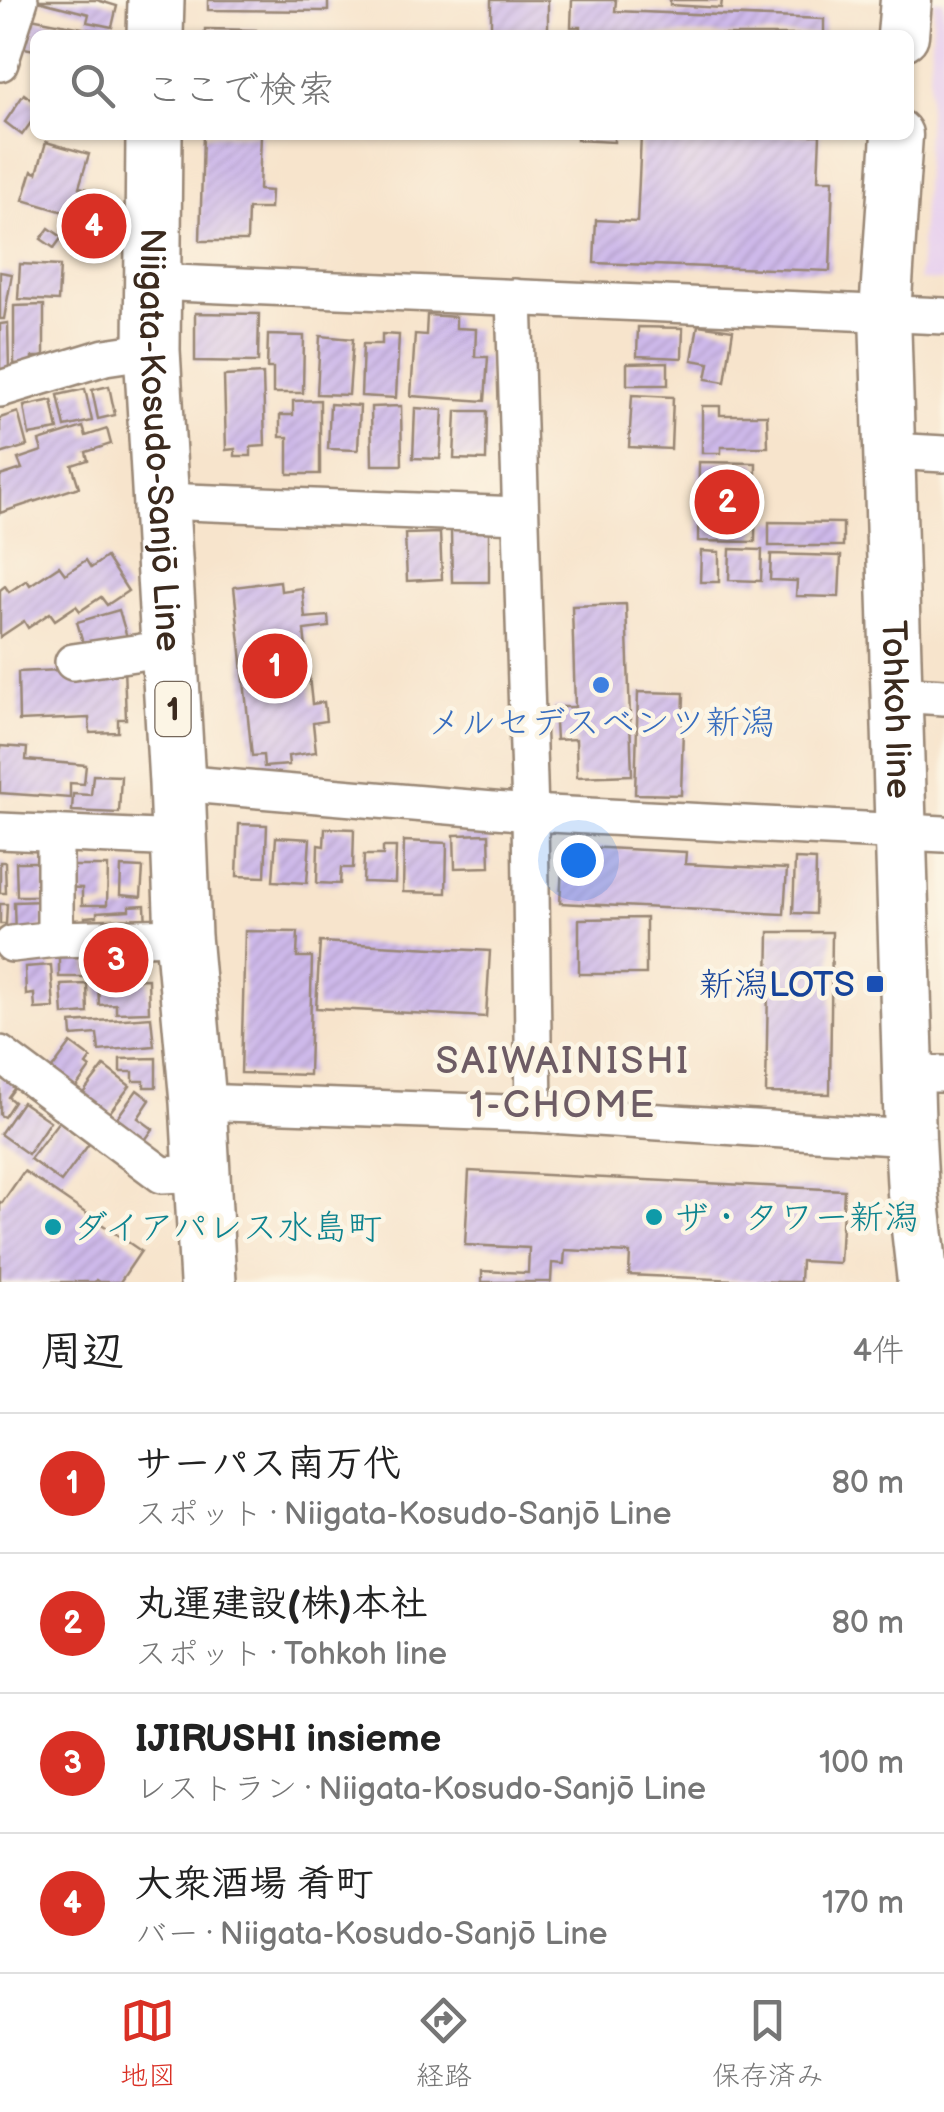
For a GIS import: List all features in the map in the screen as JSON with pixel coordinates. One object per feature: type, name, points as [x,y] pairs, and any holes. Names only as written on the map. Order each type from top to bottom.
[{"type":"main road","points":[[155,30],[156,0]]},
{"type":"main road","name":"Niigata-Kosudo-Sanjō Line","points":[[154,140],[152,350],[183,936],[208,1282]]},
{"type":"street","points":[[0,63],[20,0]]},
{"type":"street","points":[[904,30],[906,0]]},
{"type":"street","name":"Tohkoh line","points":[[897,140],[885,313],[891,451],[920,696],[926,1074],[910,1138],[928,1193],[923,1282]]},
{"type":"street","points":[[152,282],[944,316]]},
{"type":"street","points":[[514,297],[530,813],[534,1114]]},
{"type":"street","points":[[0,390],[105,357],[152,350]]},
{"type":"street","points":[[891,451],[944,454]]},
{"type":"street","points":[[161,501],[520,515]]},
{"type":"street","points":[[73,662],[169,648]]},
{"type":"street","points":[[177,783],[530,813],[923,833]]},
{"type":"street","points":[[0,831],[179,839]]},
{"type":"street","points":[[55,833],[56,939]]},
{"type":"street","points":[[12,944],[183,936]]},
{"type":"street","points":[[0,1054],[162,1175],[202,1173]]},
{"type":"street","points":[[198,1102],[534,1114],[910,1138]]},
{"type":"shaded area","points":[[934,0],[944,0],[944,281],[919,280]]},
{"type":"building","points":[[34,0],[97,0],[117,6],[112,27],[87,22],[89,14]]},
{"type":"building","points":[[208,0],[328,0],[328,11],[208,10]]},
{"type":"building","points":[[491,0],[548,0],[548,29],[491,30]]},
{"type":"building","points":[[572,0],[616,0],[615,11],[824,19],[824,30],[571,27]]},
{"type":"building","points":[[670,0],[722,0],[721,8],[670,5]]},
{"type":"building","points":[[31,18],[93,30],[30,30],[30,49],[24,48]]},
{"type":"building","points":[[24,94],[30,98],[30,124],[22,135],[5,122]]},
{"type":"building","points":[[203,140],[261,140],[259,190],[271,191],[270,209],[248,209],[247,241],[200,241]]},
{"type":"building","points":[[641,140],[820,140],[818,180],[833,180],[830,271],[594,263],[596,220],[637,222]]},
{"type":"building","points":[[46,142],[89,154],[79,187],[87,189],[83,204],[78,203],[74,215],[23,200],[32,171],[37,173]]},
{"type":"building","points":[[89,199],[110,199],[110,257],[89,257],[89,243],[84,243],[83,211],[89,211]]},
{"type":"building","points":[[49,228],[62,237],[54,248],[41,239]]},
{"type":"building","points":[[20,264],[60,266],[58,301],[18,299]]},
{"type":"building","points":[[0,272],[12,274],[4,319],[0,319]]},
{"type":"building","points":[[44,305],[44,357],[32,357],[32,363],[14,364],[14,306]]},
{"type":"building","points":[[195,313],[259,314],[258,362],[195,361]]},
{"type":"building","points":[[427,315],[456,317],[456,328],[476,329],[475,357],[488,357],[485,401],[411,396],[415,334],[426,335]]},
{"type":"building","points":[[8,323],[9,372],[0,372],[0,324]]},
{"type":"building","points":[[698,325],[733,330],[725,382],[706,379],[709,363],[692,360]]},
{"type":"building","points":[[638,327],[683,328],[682,358],[637,356]]},
{"type":"building","points":[[382,334],[399,335],[396,398],[361,396],[363,344],[382,344]]},
{"type":"building","points":[[268,335],[304,336],[303,393],[273,393],[273,368],[267,368]]},
{"type":"building","points":[[320,336],[353,339],[349,395],[317,394]]},
{"type":"building","points":[[668,362],[668,385],[627,385],[627,363]]},
{"type":"building","points":[[263,374],[265,446],[251,447],[251,456],[235,456],[235,449],[226,450],[224,376]]},
{"type":"building","points":[[109,386],[115,415],[98,419],[92,390]]},
{"type":"building","points":[[85,389],[92,421],[65,427],[58,395]]},
{"type":"building","points":[[632,395],[673,397],[671,449],[629,447]]},
{"type":"building","points":[[52,400],[58,430],[29,435],[24,406]]},
{"type":"building","points":[[320,400],[320,474],[288,474],[288,437],[280,437],[280,415],[293,415],[293,401]]},
{"type":"building","points":[[330,404],[360,406],[358,450],[328,449]]},
{"type":"building","points":[[401,406],[402,465],[372,465],[371,407]]},
{"type":"building","points":[[702,406],[720,406],[720,415],[767,415],[768,447],[721,447],[721,453],[702,453]]},
{"type":"building","points":[[415,408],[443,410],[440,459],[413,458]]},
{"type":"building","points":[[456,411],[487,411],[486,460],[454,459]]},
{"type":"building","points":[[18,412],[27,446],[0,454],[0,418]]},
{"type":"building","points":[[83,427],[86,436],[107,429],[111,444],[86,452],[88,460],[72,465],[79,487],[0,513],[0,476],[22,469],[18,459],[42,451],[39,441]]},
{"type":"building","points":[[699,462],[756,463],[755,542],[698,541]]},
{"type":"building","points":[[769,522],[843,523],[843,546],[769,546]]},
{"type":"building","points":[[451,530],[489,530],[489,582],[452,582]]},
{"type":"building","points":[[440,533],[442,579],[407,581],[405,534]]},
{"type":"building","points":[[730,549],[762,550],[761,581],[729,580]]},
{"type":"building","points":[[701,551],[719,552],[719,582],[700,582]]},
{"type":"building","points":[[771,554],[841,556],[839,597],[796,596],[797,581],[770,580]]},
{"type":"building","points":[[106,557],[128,591],[107,605],[101,597],[80,611],[76,606],[55,620],[50,613],[28,628],[24,621],[0,637],[0,590],[5,586],[9,592],[27,580],[30,585],[59,566],[65,574],[86,560],[91,568]]},
{"type":"building","points":[[280,581],[281,591],[302,588],[305,618],[328,616],[329,627],[304,630],[312,704],[324,702],[326,721],[313,723],[316,752],[288,756],[289,765],[264,767],[263,755],[252,756],[234,587]]},
{"type":"building","points":[[626,604],[632,775],[577,777],[576,739],[556,740],[554,707],[575,707],[572,606]]},
{"type":"building","points":[[119,610],[129,644],[87,656],[77,622]]},
{"type":"building","points":[[124,667],[126,719],[118,719],[118,732],[90,733],[89,718],[19,721],[18,672]]},
{"type":"building","points":[[638,692],[684,693],[681,795],[635,794]]},
{"type":"building","points":[[0,746],[27,748],[26,760],[86,765],[84,784],[70,783],[70,798],[0,793]]},
{"type":"building","points":[[93,775],[121,776],[119,813],[72,811],[73,794],[91,795]]},
{"type":"building","points":[[239,824],[267,825],[265,877],[237,876]]},
{"type":"building","points":[[325,828],[354,829],[353,868],[341,868],[340,884],[317,883],[318,845],[324,846]]},
{"type":"building","points":[[489,834],[490,867],[455,868],[454,835]]},
{"type":"building","points":[[276,837],[310,839],[307,883],[273,881]]},
{"type":"building","points":[[404,841],[447,843],[446,893],[403,892]]},
{"type":"building","points":[[563,846],[686,852],[685,864],[787,869],[784,914],[560,903]]},
{"type":"building","points":[[383,847],[396,847],[395,883],[363,882],[364,855],[383,855]]},
{"type":"building","points":[[795,859],[816,860],[815,914],[793,913]]},
{"type":"building","points":[[0,862],[5,862],[6,893],[0,893]]},
{"type":"building","points":[[16,862],[45,862],[45,896],[17,896]]},
{"type":"building","points":[[61,866],[108,866],[107,905],[82,905],[82,888],[61,887]]},
{"type":"building","points":[[121,867],[143,868],[141,897],[120,895]]},
{"type":"building","points":[[44,901],[44,926],[15,937],[14,902]]},
{"type":"building","points":[[0,904],[7,904],[6,924],[0,924]]},
{"type":"building","points":[[145,905],[146,929],[85,923],[85,917],[97,916],[97,912]]},
{"type":"building","points":[[646,918],[646,974],[579,974],[579,919]]},
{"type":"building","points":[[245,931],[298,932],[297,957],[312,957],[309,1075],[241,1073]]},
{"type":"building","points":[[769,932],[832,932],[830,1094],[766,1093]]},
{"type":"building","points":[[133,939],[135,974],[95,976],[94,940]]},
{"type":"building","points":[[320,942],[490,951],[486,1017],[316,1008]]},
{"type":"building","points":[[59,943],[87,943],[87,977],[59,977]]},
{"type":"building","points":[[51,965],[54,1008],[35,1009],[34,994],[26,995],[25,967]]},
{"type":"building","points":[[148,979],[149,1012],[116,1013],[116,1004],[99,1005],[98,981]]},
{"type":"building","points":[[87,984],[88,1013],[63,1015],[61,985]]},
{"type":"building","points":[[151,1017],[154,1046],[99,1051],[97,1034],[72,1036],[71,1023]]},
{"type":"building","points":[[71,1043],[91,1058],[86,1065],[90,1068],[70,1096],[49,1073]]},
{"type":"building","points":[[156,1058],[156,1087],[144,1087],[144,1081],[133,1081],[133,1072],[120,1072],[120,1059]]},
{"type":"building","points":[[104,1066],[130,1086],[103,1121],[77,1101]]},
{"type":"building","points":[[0,1075],[16,1086],[8,1097],[14,1102],[4,1117],[0,1115]]},
{"type":"building","points":[[137,1090],[150,1100],[138,1118],[153,1129],[138,1150],[109,1129]]},
{"type":"building","points":[[22,1102],[50,1121],[28,1154],[0,1134]]},
{"type":"building","points":[[59,1121],[89,1144],[61,1182],[30,1159]]},
{"type":"building","name":"ダイアパレス水島町","points":[[24,1171],[141,1251],[120,1282],[0,1282],[0,1202]]},
{"type":"building","name":"ザ・タワー新潟","points":[[469,1171],[844,1190],[840,1263],[801,1261],[800,1282],[629,1275],[630,1253],[565,1250],[564,1264],[552,1263],[551,1282],[482,1282],[482,1271],[528,1273],[529,1248],[465,1245]]},
{"type":"place","name":"大衆酒場 肴町","points":[[94,226]]},
{"type":"place","name":"丸運建設(株)本社","points":[[727,502]]},
{"type":"place","name":"サーパス南万代","points":[[275,666]]},
{"type":"place","name":"メルセデスベンツ新潟","points":[[601,685]]},
{"type":"place","name":"IJIRUSHI insieme","points":[[116,960]]},
{"type":"place","name":"新潟LOTS","points":[[875,984]]},
{"type":"place","name":"ザ・タワー新潟","points":[[654,1217]]},
{"type":"place","name":"ダイアパレス水島町","points":[[53,1227]]},
{"type":"district","name":"SAIWAINISHI 1-CHOME","points":[[563,1082]]}]
